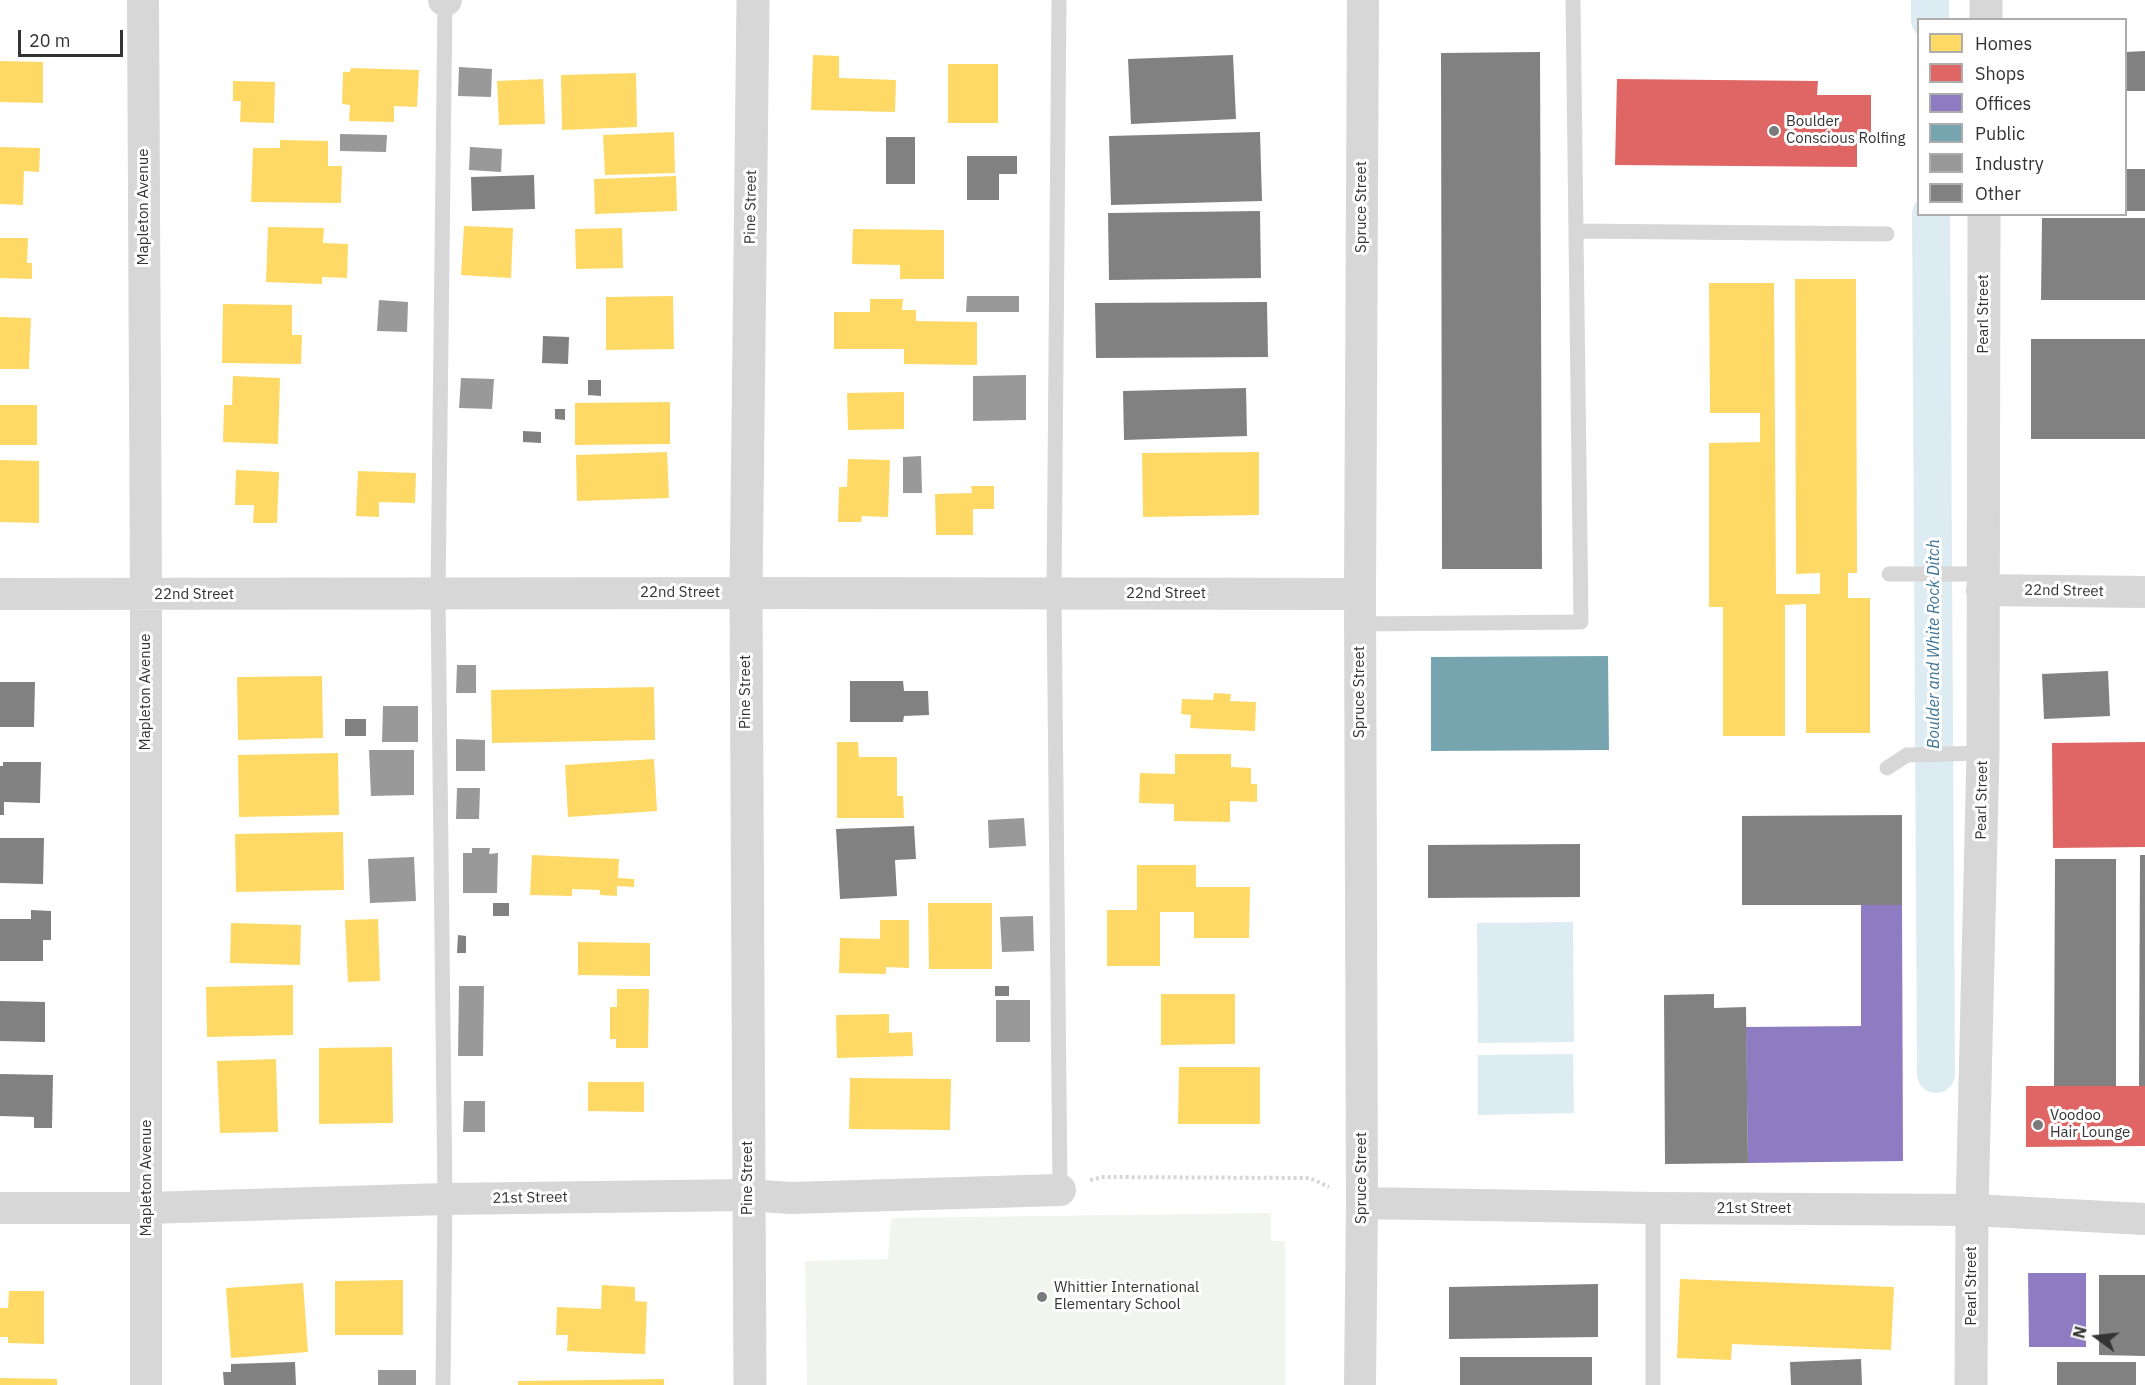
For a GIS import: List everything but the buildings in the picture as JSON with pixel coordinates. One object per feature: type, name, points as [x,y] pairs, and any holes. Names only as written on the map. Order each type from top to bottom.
[{"type":"street","name":"Mapleton Avenue","points":[[143,0],[146,1385]]},
{"type":"street","name":"Pine Street","points":[[750,1385],[747,1195],[746,593],[753,0]]},
{"type":"street","name":"Spruce Street","points":[[1360,1385],[1363,0]]},
{"type":"street","points":[[1986,0],[1986,18]]},
{"type":"street","name":"Pearl Street","points":[[1971,1385],[1972,1210],[1983,753],[1984,216]]},
{"type":"street","name":"22nd Street","points":[[1982,582],[2145,592]]},
{"type":"street","name":"22nd Street","points":[[0,594],[1054,594],[1360,609]]},
{"type":"street","name":"21st Street","points":[[0,1208],[147,1208],[445,1199],[747,1195],[791,1198],[1060,1190]]},
{"type":"street","name":"21st Street","points":[[1362,1203],[1972,1210],[2145,1219]]},
{"type":"lane","points":[[443,1385],[445,1199],[438,594],[445,0]]},
{"type":"lane","points":[[1059,0],[1054,594],[1060,1190]]},
{"type":"lane","points":[[1360,609],[1581,622],[1573,0]]},
{"type":"lane","points":[[1576,231],[1887,234]]},
{"type":"lane","points":[[1889,574],[1982,582]]},
{"type":"lane","points":[[1887,768],[1907,755],[1983,753]]},
{"type":"lane","points":[[1653,1208],[1653,1385]]},
{"type":"path","points":[[1060,1190],[1103,1177],[1310,1178],[1362,1203]]},
{"type":"shaded area","points":[[1573,922],[1574,1042],[1478,1043],[1477,923]]},
{"type":"shaded area","points":[[1573,1054],[1574,1113],[1478,1115],[1478,1055]]},
{"type":"shaded area","name":"Whittier International Elementary School","points":[[1271,1213],[1271,1241],[1285,1241],[1285,1385],[807,1385],[805,1261],[888,1259],[891,1218]]},
{"type":"waterway","name":"Boulder and White Rock Ditch","points":[[1930,0],[1930,18]]},
{"type":"waterway","name":"Boulder and White Rock Ditch","points":[[1931,216],[1936,1074]]},
{"type":"place","name":"Boulder Conscious Rolfing","points":[[1774,131]]},
{"type":"place","name":"Voodoo Hair Lounge","points":[[2038,1125]]},
{"type":"place","name":"Whittier International Elementary School","points":[[1042,1297]]}]
